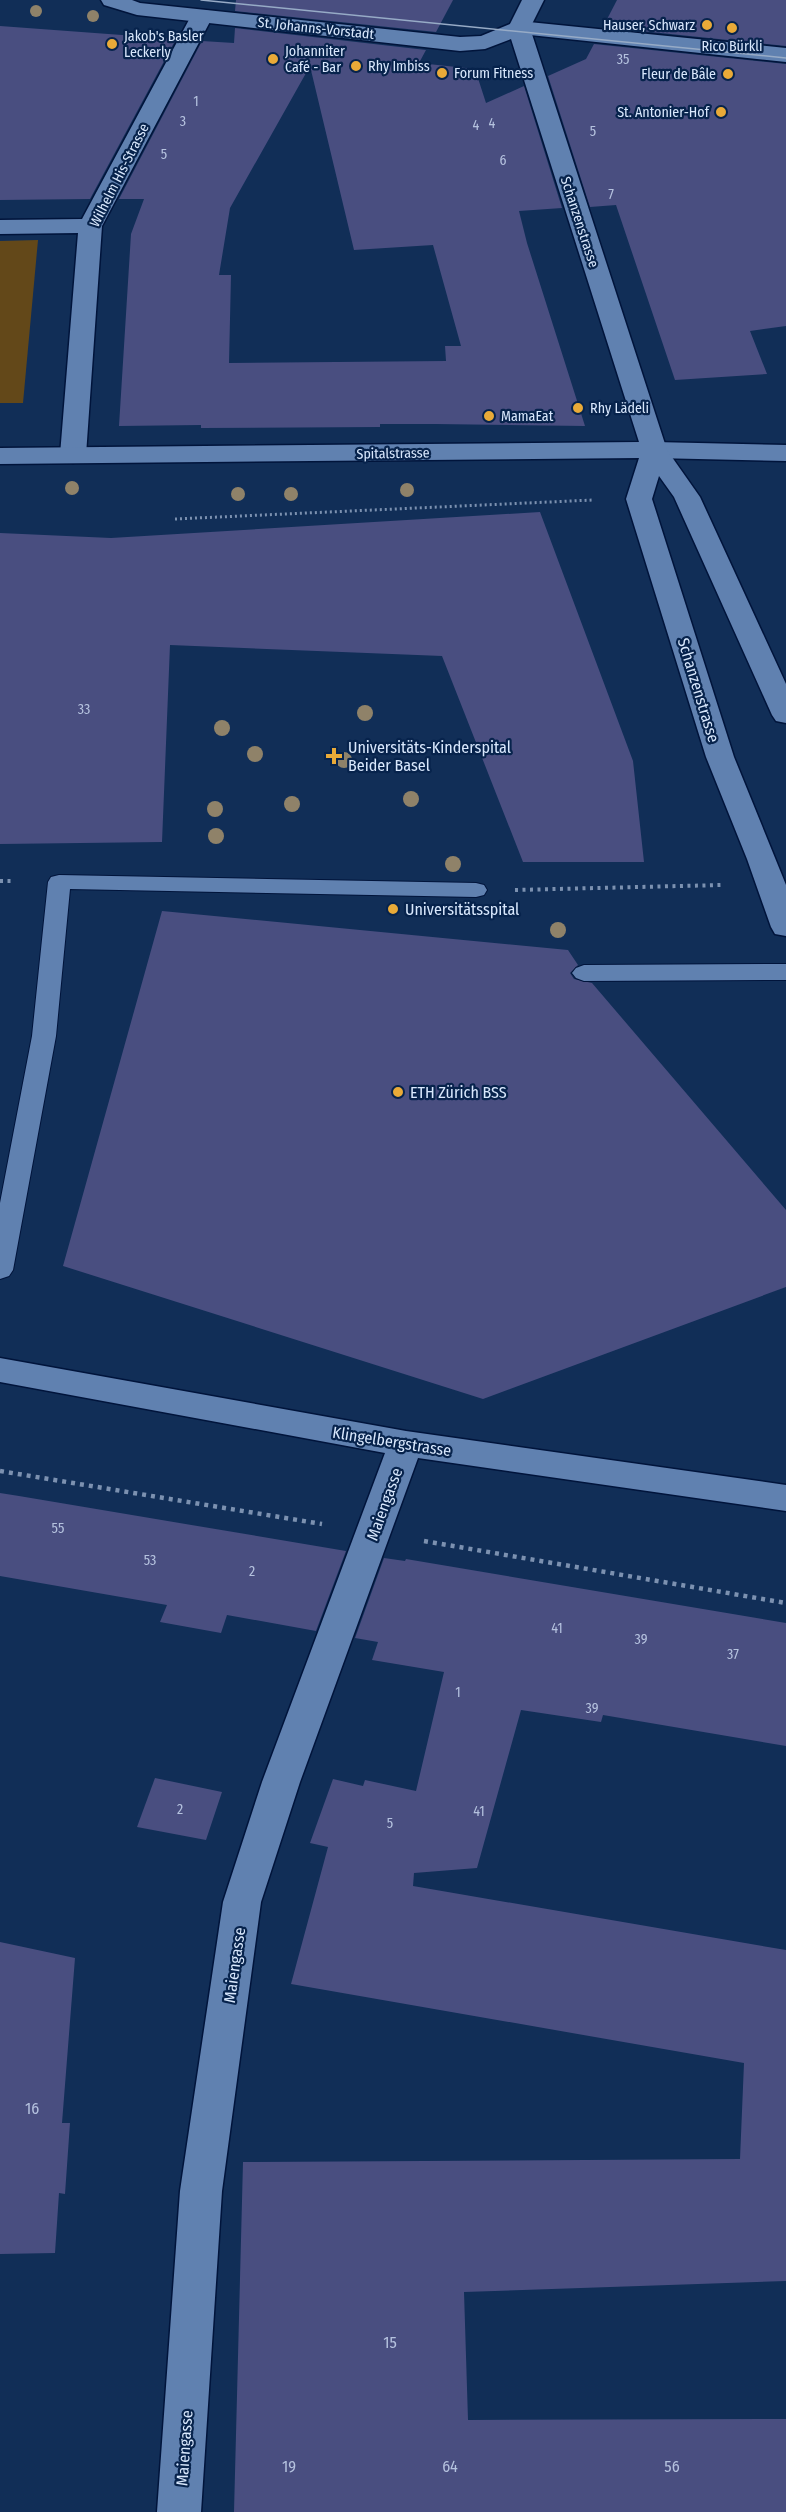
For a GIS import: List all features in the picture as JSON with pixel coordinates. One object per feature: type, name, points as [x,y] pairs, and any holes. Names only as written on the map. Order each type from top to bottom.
[{"type":"street","name":"St. Johanns-Vorstadt","points":[[112,0],[136,9],[460,44],[485,42],[519,28]]},
{"type":"street","name":"St. Johanns-Vorstadt","points":[[240,0],[320,8]]},
{"type":"street","points":[[519,28],[533,0]]},
{"type":"street","name":"Wilhelm His-Strasse","points":[[73,455],[90,226],[202,16]]},
{"type":"street","name":"St. Johanns-Vorstadt","points":[[467,23],[786,55]]},
{"type":"street","name":"Schanzenstrasse","points":[[519,28],[654,450],[687,497],[786,715]]},
{"type":"street","points":[[0,227],[90,226]]},
{"type":"street","name":"Schanzenstrasse","points":[[654,450],[639,499],[720,757],[762,859],[786,927]]},
{"type":"street","name":"Spitalstrasse","points":[[0,456],[654,450],[786,453]]},
{"type":"street","name":"Klingelbergstrasse","points":[[0,1370],[406,1444],[786,1498]]},
{"type":"street","name":"Maiengasse","points":[[179,2512],[201,2192],[242,1902],[281,1782],[406,1444]]},
{"type":"lane","points":[[762,859],[786,894]]},
{"type":"lane","points":[[0,1270],[44,1036],[59,882],[476,890]]},
{"type":"lane","points":[[584,973],[786,972]]},
{"type":"path","points":[[175,519],[574,501]]},
{"type":"path","points":[[476,890],[674,888]]},
{"type":"shaded area","points":[[38,240],[23,403],[0,403],[0,241]]},
{"type":"building","points":[[236,0],[453,0],[436,32],[235,11]]},
{"type":"building","points":[[617,0],[786,0],[786,46],[603,27]]},
{"type":"building","points":[[0,26],[176,39],[90,199],[0,200]]},
{"type":"building","points":[[235,28],[426,50],[419,63],[475,69],[486,103],[524,86],[562,208],[519,211],[585,426],[380,424],[380,427],[201,428],[201,425],[119,426],[131,234],[144,199],[119,199],[202,41],[234,43]],"holes":[[[310,66],[354,250],[433,245],[461,346],[445,346],[446,361],[229,363],[231,275],[219,275],[230,208]]]},
{"type":"building","points":[[594,44],[786,64],[786,326],[750,331],[767,374],[675,380],[616,205],[590,207],[548,76],[586,59]]},
{"type":"building","points":[[540,512],[633,761],[644,862],[523,862],[442,656],[170,645],[162,842],[0,844],[0,533],[111,538]]},
{"type":"building","name":"ETH Zürich BSS","points":[[162,911],[568,950],[578,965],[570,973],[574,979],[592,983],[786,1210],[786,1287],[483,1399],[63,1266]]},
{"type":"building","points":[[0,1493],[346,1551],[316,1631],[227,1615],[221,1633],[160,1622],[167,1605],[0,1576]]},
{"type":"building","points":[[384,1558],[405,1561],[406,1559],[786,1623],[786,1746],[603,1715],[601,1722],[521,1710],[477,1868],[414,1873],[413,1886],[786,1950],[786,2281],[464,2292],[468,2420],[786,2419],[786,2512],[234,2512],[243,2162],[740,2159],[744,2063],[291,1984],[328,1847],[310,1843],[333,1779],[363,1786],[365,1780],[416,1791],[444,1672],[372,1660],[378,1642],[355,1638]]},
{"type":"building","points":[[155,1778],[222,1792],[206,1840],[137,1827]]},
{"type":"building","points":[[0,1942],[75,1958],[62,2123],[70,2123],[65,2194],[59,2193],[55,2253],[0,2254]]},
{"type":"tram line","points":[[201,0],[786,58]]},
{"type":"place","name":"Hauser, Schwarz","points":[[707,25]]},
{"type":"place","name":"Rico Bürkli","points":[[732,28]]},
{"type":"place","name":"Jakob's Basler Leckerly","points":[[112,44]]},
{"type":"place","name":"Johanniter Café - Bar","points":[[273,59]]},
{"type":"place","name":"Rhy Imbiss","points":[[356,66]]},
{"type":"place","name":"Forum Fitness","points":[[442,73]]},
{"type":"place","name":"Fleur de Bâle","points":[[728,74]]},
{"type":"place","name":"St. Antonier-Hof","points":[[721,112]]},
{"type":"place","name":"Rhy Lädeli","points":[[578,408]]},
{"type":"place","name":"MamaEat","points":[[489,416]]},
{"type":"place","name":"Universitäts-Kinderspital Beider Basel","points":[[334,756]]},
{"type":"place","name":"Universitätsspital","points":[[393,909]]},
{"type":"place","name":"ETH Zürich BSS","points":[[398,1092]]}]
